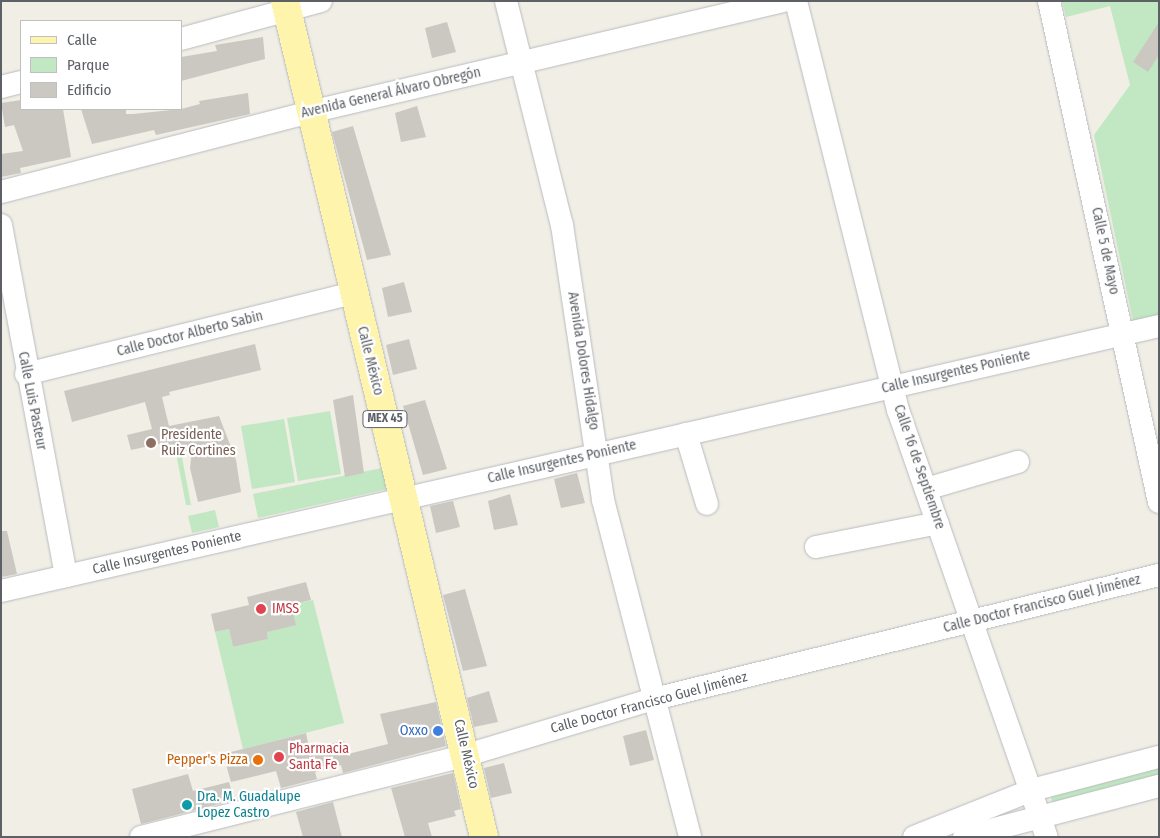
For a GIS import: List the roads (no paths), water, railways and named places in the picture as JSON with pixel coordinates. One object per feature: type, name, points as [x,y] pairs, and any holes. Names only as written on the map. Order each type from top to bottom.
[{"type":"main road","name":"Calle México","points":[[286,6],[310,112],[467,755],[484,837]]},
{"type":"street","points":[[182,39],[286,6],[321,1]]},
{"type":"street","name":"Avenida Dolores Hidalgo","points":[[506,1],[562,225],[597,454],[612,538],[690,837]]},
{"type":"street","name":"Avenida General Álvaro Obregón","points":[[1,192],[310,112],[782,1]]},
{"type":"street","name":"Calle 16 de Septiembre","points":[[796,1],[892,387],[1044,827]]},
{"type":"street","name":"Calle 5 de Mayo","points":[[1049,1],[1159,502]]},
{"type":"street","points":[[1,88],[20,82]]},
{"type":"street","name":"Calle Luis Pasteur","points":[[1,225],[26,374],[66,576]]},
{"type":"street","name":"Calle Doctor Alberto Sabin","points":[[26,374],[354,293]]},
{"type":"street","name":"Calle Insurgentes Poniente","points":[[1,592],[1159,326]]},
{"type":"street","points":[[686,434],[707,504]]},
{"type":"street","points":[[926,489],[1018,462]]},
{"type":"street","points":[[816,547],[938,522]]},
{"type":"street","name":"Calle Doctor Francisco Guel Jiménez","points":[[141,837],[467,755],[654,699],[1159,575]]},
{"type":"street","points":[[914,837],[1032,790],[1159,757]]},
{"type":"street","points":[[964,837],[1044,827],[1159,786]]},
{"type":"place","name":"Presidente Ruiz Cortines","points":[[151,443]]},
{"type":"place","name":"IMSS","points":[[261,609]]},
{"type":"place","name":"Oxxo","points":[[438,731]]},
{"type":"place","name":"Pharmacia Santa Fe","points":[[279,757]]},
{"type":"place","name":"Pepper's Pizza","points":[[258,760]]},
{"type":"place","name":"Dra. M. Guadalupe Lopez Castro","points":[[187,805]]}]
